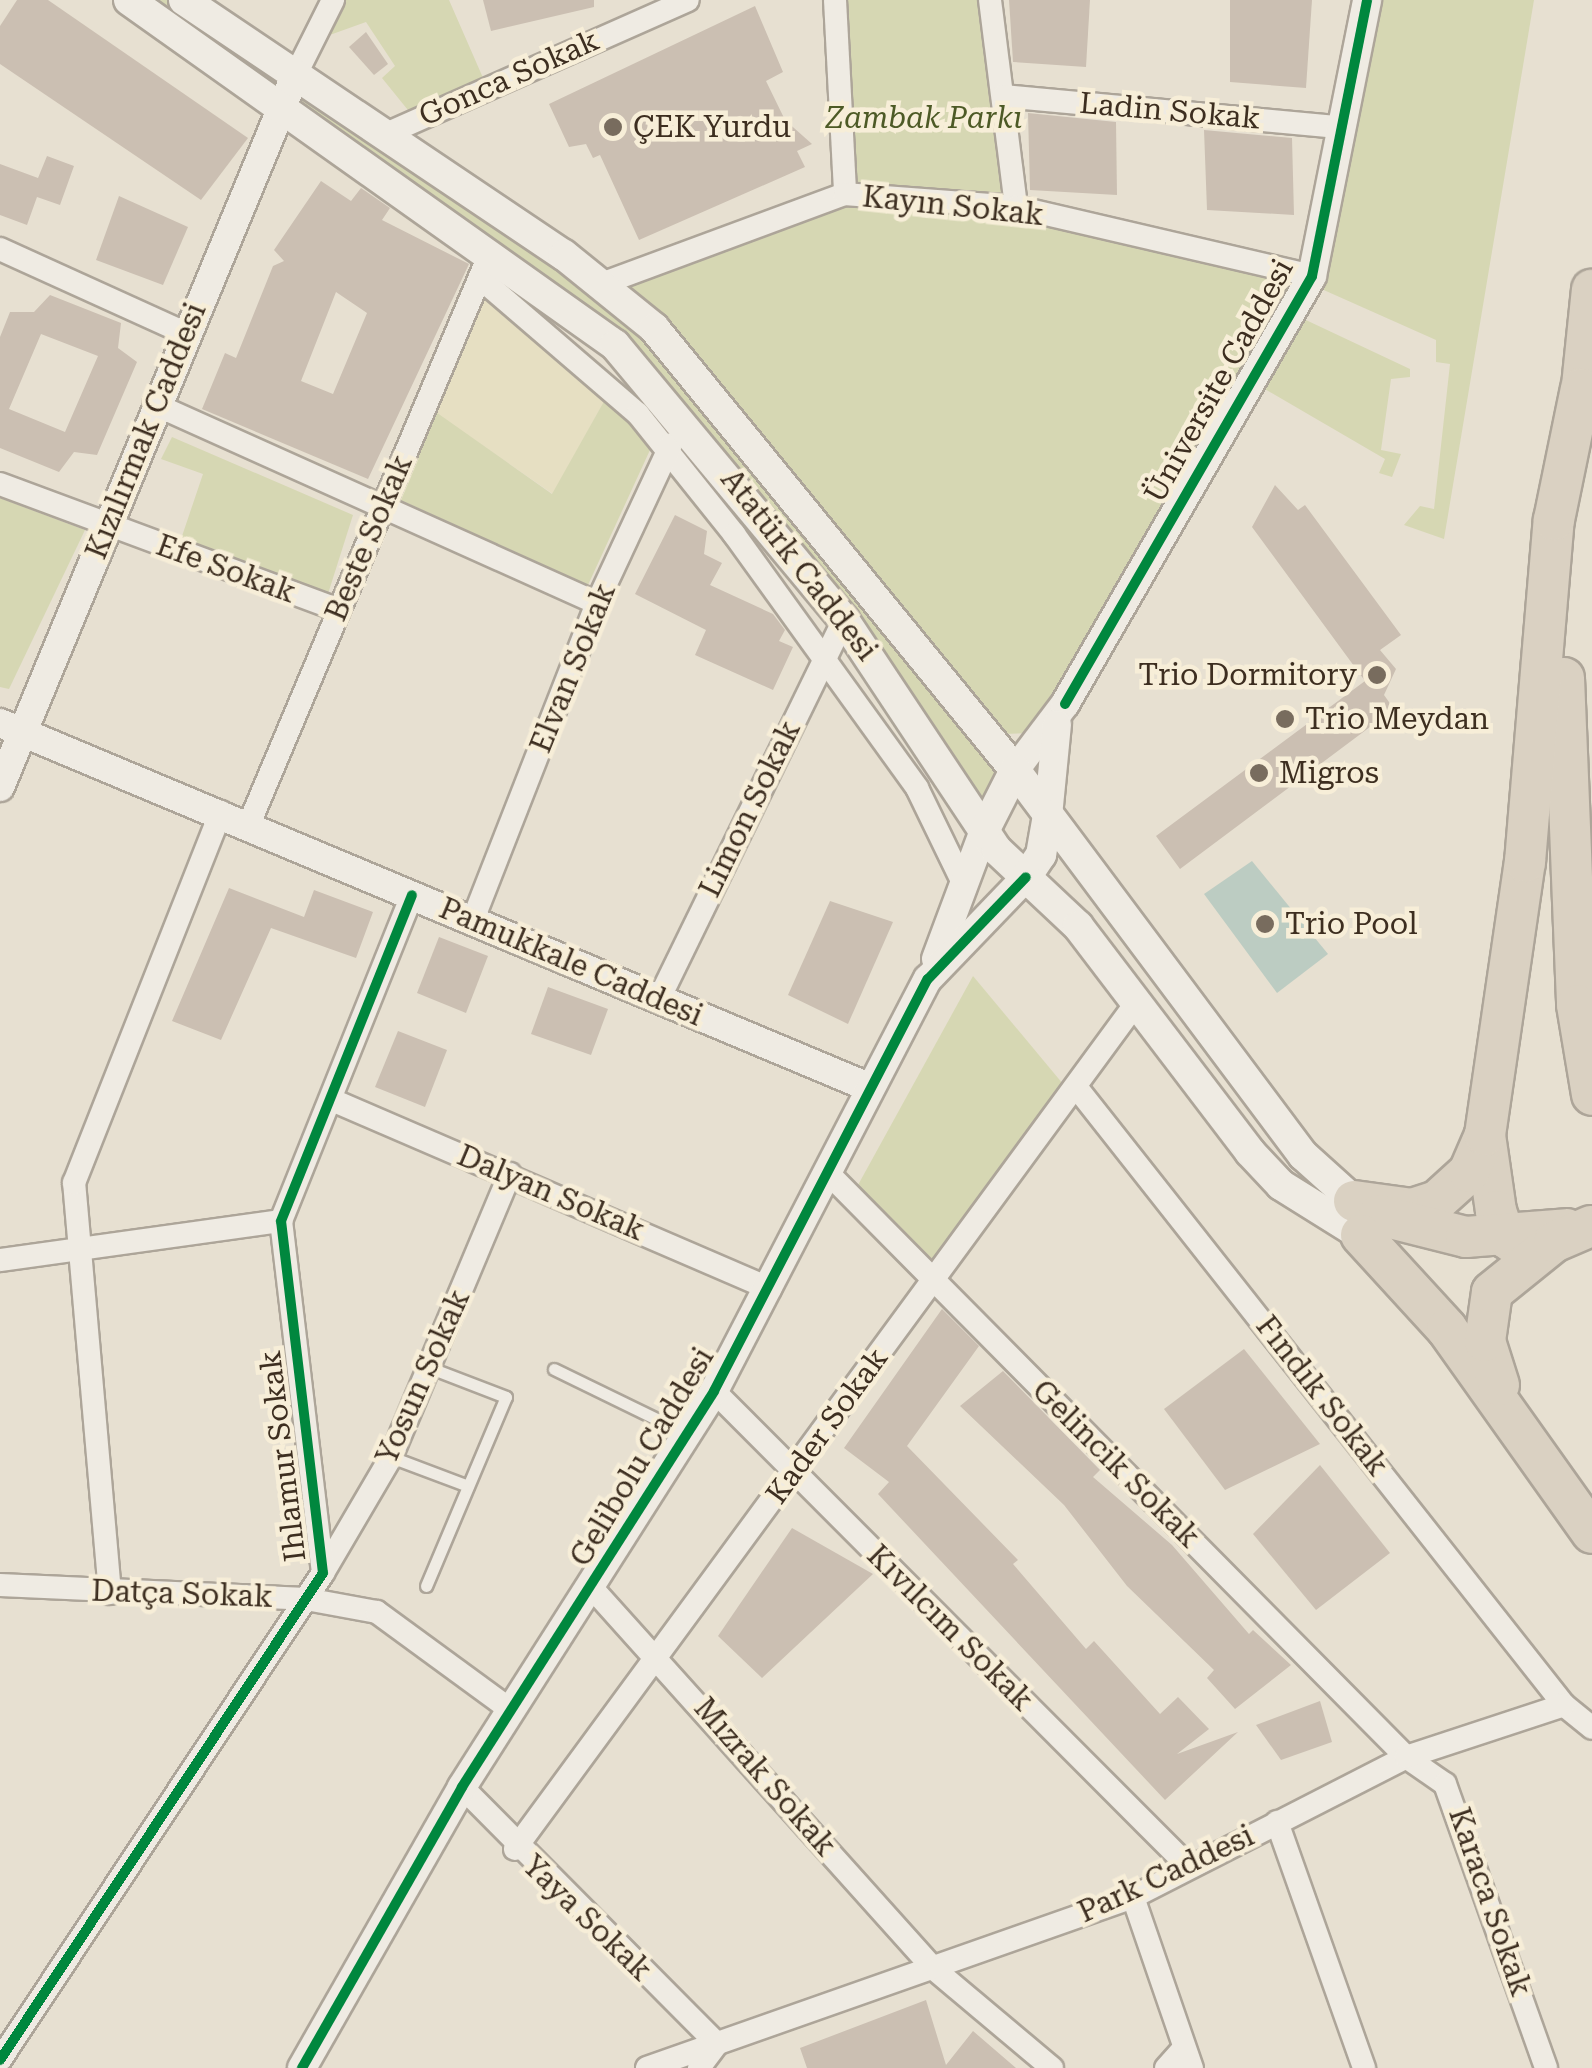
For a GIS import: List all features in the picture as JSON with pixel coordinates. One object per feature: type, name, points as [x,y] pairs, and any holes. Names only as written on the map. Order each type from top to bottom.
[{"type":"highway","points":[[1592,290],[1581,389],[1564,756],[1577,1005],[1592,1096]]},
{"type":"highway","points":[[1358,1218],[1437,1201],[1469,1172],[1485,1136],[1525,862],[1554,520],[1581,389]]},
{"type":"highway","points":[[1485,1136],[1521,1245],[1492,1292],[1485,1340],[1515,1419]]},
{"type":"highway","points":[[1358,1218],[1448,1262],[1591,1226]]},
{"type":"highway","points":[[1358,1218],[1515,1419],[1592,1532]]},
{"type":"highway","points":[[1521,1245],[1592,1239]]},
{"type":"main road","name":"Atatürk Caddesi","points":[[129,0],[281,104],[485,266],[615,345],[683,418],[844,620],[912,713],[983,833],[1078,926],[1250,1152],[1282,1184],[1358,1218]]},
{"type":"main road","name":"Atatürk Caddesi","points":[[184,0],[604,283],[726,409],[1015,770],[1302,1156],[1358,1218]]},
{"type":"main road","points":[[983,833],[1015,770]]},
{"type":"main road","points":[[1026,877],[1041,855],[1048,816]]},
{"type":"street","points":[[295,76],[333,0]]},
{"type":"street","name":"Gonca Sokak","points":[[386,134],[688,0]]},
{"type":"street","points":[[835,0],[846,194]]},
{"type":"street","points":[[990,0],[1016,207]]},
{"type":"street","name":"Üniversite Caddesi","points":[[1065,704],[1312,276],[1336,127],[1367,0]]},
{"type":"street","name":"Kızılırmak Caddesi","points":[[0,787],[12,726],[108,526],[154,404],[295,76]]},
{"type":"street","name":"Ladin Sokak","points":[[1004,96],[1336,127]]},
{"type":"street","name":"Kayın Sokak","points":[[604,283],[846,194],[1016,207],[1312,276]]},
{"type":"street","points":[[0,249],[185,333]]},
{"type":"street","points":[[485,266],[638,414],[666,456],[734,534],[916,788],[964,885]]},
{"type":"street","name":"Beste Sokak","points":[[249,824],[485,266]]},
{"type":"street","points":[[154,404],[597,604]]},
{"type":"street","name":"Elvan Sokak","points":[[472,922],[597,604],[683,418]]},
{"type":"street","name":"Efe Sokak","points":[[0,484],[339,610]]},
{"type":"street","name":"Limon Sokak","points":[[660,999],[822,658],[844,620]]},
{"type":"street","points":[[1015,770],[1065,704]]},
{"type":"street","points":[[1048,816],[1049,749],[1065,704]]},
{"type":"street","name":"Pamukkale Caddesi","points":[[12,726],[866,1086]]},
{"type":"street","points":[[110,1593],[76,1249],[74,1182],[221,812]]},
{"type":"street","points":[[928,979],[983,833]]},
{"type":"street","name":"Gelibolu Caddesi","points":[[302,2068],[462,1788],[714,1391],[770,1289],[866,1086],[928,979],[1026,877]]},
{"type":"street","name":"Ihlamur Sokak","points":[[0,2062],[323,1572],[281,1221],[412,895]]},
{"type":"street","name":"Kader Sokak","points":[[515,1849],[1137,1002]]},
{"type":"street","name":"Fındık Sokak","points":[[1077,1088],[1564,1705],[1592,1728]]},
{"type":"street","name":"Dalyan Sokak","points":[[332,1100],[770,1289]]},
{"type":"street","name":"Gelincik Sokak","points":[[826,1172],[1406,1756]]},
{"type":"street","name":"Yosun Sokak","points":[[323,1572],[391,1456],[510,1174]]},
{"type":"street","points":[[0,1260],[281,1221]]},
{"type":"street","name":"Kıvılcım Sokak","points":[[714,1391],[1186,1864]]},
{"type":"street","name":"Datça Sokak","points":[[0,1585],[306,1599],[377,1612],[511,1710]]},
{"type":"street","name":"Mızrak Sokak","points":[[592,1588],[659,1657],[934,1970],[1052,2068]]},
{"type":"street","name":"Park Caddesi","points":[[647,2068],[934,1970],[1133,1896],[1186,1864],[1406,1756],[1564,1705]]},
{"type":"street","name":"Karaca Sokak","points":[[1406,1756],[1454,1796],[1546,2068]]},
{"type":"street","name":"Yaya Sokak","points":[[462,1788],[515,1849],[716,2044]]},
{"type":"street","points":[[1276,1822],[1364,2068]]},
{"type":"street","points":[[1133,1896],[1188,2058],[1166,2068]]},
{"type":"street","points":[[699,2068],[716,2044]]},
{"type":"street","points":[[0,2062],[18,2068]]},
{"type":"lane","points":[[426,1586],[506,1397],[428,1367]]},
{"type":"lane","points":[[554,1369],[688,1434]]},
{"type":"lane","points":[[391,1456],[468,1486]]},
{"type":"shaded area","points":[[483,295],[607,396],[553,494],[433,411]]},
{"type":"shaded area","name":"Trio Pool","points":[[1252,861],[1328,954],[1277,993],[1204,894]]},
{"type":"green space","name":"Zambak Parkı","points":[[129,0],[184,0],[604,283],[845,194],[835,0],[990,0],[1016,207],[1307,282],[1367,0],[1534,0],[1444,539],[1404,525],[1420,506],[1434,509],[1450,364],[1436,362],[1436,340],[1308,283],[1291,313],[1410,369],[1410,377],[1391,379],[1381,450],[1401,454],[1392,477],[1379,473],[1385,459],[1251,381],[1034,733],[1003,734],[1009,763],[989,815],[615,345]]},
{"type":"green space","points":[[333,0],[449,0],[487,87],[416,120],[382,78],[395,66],[366,22],[313,41]]},
{"type":"green space","points":[[607,396],[650,450],[588,585],[398,499],[433,410],[552,494]]},
{"type":"green space","points":[[172,437],[353,515],[327,597],[180,542],[203,474],[161,459]]},
{"type":"green space","points":[[0,498],[85,530],[9,689],[0,687]]},
{"type":"green space","points":[[973,976],[1068,1090],[933,1260],[858,1185]]},
{"type":"building","points":[[17,0],[48,0],[248,138],[201,200],[0,64],[0,26]]},
{"type":"building","points":[[483,0],[594,0],[594,7],[491,31]]},
{"type":"building","points":[[1009,0],[1090,0],[1086,67],[1013,62]]},
{"type":"building","points":[[1230,0],[1312,0],[1306,88],[1230,82]]},
{"type":"building","name":"ÇEK Yurdu","points":[[755,6],[783,72],[766,81],[785,120],[812,144],[797,151],[805,167],[639,240],[600,155],[593,158],[586,144],[569,147],[549,104]]},
{"type":"building","points":[[366,32],[388,64],[374,75],[349,47]]},
{"type":"building","points":[[1028,113],[1116,122],[1117,195],[1030,190]]},
{"type":"building","points":[[1204,130],[1292,138],[1294,215],[1207,210]]},
{"type":"building","points":[[47,156],[74,166],[60,205],[37,197],[27,225],[0,215],[0,164],[38,178]]},
{"type":"building","points":[[321,181],[351,201],[361,188],[390,208],[382,220],[469,264],[368,479],[202,409],[225,353],[236,358],[273,266],[284,261],[274,250]],"holes":[[[336,292],[367,313],[333,394],[301,381]]]},
{"type":"building","points":[[119,196],[188,227],[163,285],[96,260]]},
{"type":"building","points":[[50,295],[121,323],[118,348],[137,362],[97,455],[74,452],[59,472],[0,448],[0,337],[10,312],[34,312]],"holes":[[[41,334],[98,356],[65,432],[9,409]]]},
{"type":"building","name":"Trio Dormitory","points":[[1275,485],[1298,510],[1305,505],[1401,635],[1380,650],[1396,669],[1384,695],[1394,709],[1180,869],[1156,836],[1365,681],[1252,527]]},
{"type":"building","points":[[675,515],[707,531],[704,554],[722,563],[710,585],[773,614],[785,630],[779,641],[793,647],[773,690],[695,655],[706,630],[635,594]]},
{"type":"building","points":[[229,888],[304,917],[314,890],[373,912],[356,958],[271,928],[221,1040],[172,1021]]},
{"type":"building","points":[[830,901],[893,922],[848,1024],[788,995]]},
{"type":"building","points":[[439,937],[488,956],[466,1013],[417,993]]},
{"type":"building","points":[[548,987],[608,1009],[591,1055],[531,1034]]},
{"type":"building","points":[[398,1031],[447,1050],[425,1107],[375,1087]]},
{"type":"building","points":[[942,1309],[979,1346],[907,1446],[1018,1560],[1013,1564],[1086,1649],[1094,1641],[1160,1714],[1178,1697],[1209,1729],[1177,1754],[1238,1732],[1165,1800],[878,1494],[889,1482],[844,1448]]},
{"type":"building","points":[[1244,1349],[1320,1444],[1225,1490],[1164,1409]]},
{"type":"building","points":[[1003,1371],[1100,1470],[1093,1477],[1172,1545],[1249,1634],[1253,1630],[1291,1665],[1235,1709],[1207,1678],[1214,1670],[1127,1586],[1064,1505],[960,1406]]},
{"type":"building","points":[[1320,1465],[1390,1553],[1316,1610],[1253,1534]]},
{"type":"building","points":[[792,1528],[873,1574],[762,1678],[718,1636]]},
{"type":"building","points":[[1320,1701],[1332,1742],[1281,1760],[1256,1725]]},
{"type":"building","points":[[926,2000],[946,2065],[973,2031],[1016,2068],[807,2068],[800,2048]]},
{"type":"cycle path","points":[[1065,704],[1312,276],[1367,0]]},
{"type":"cycle path","points":[[302,2068],[462,1787],[714,1391],[928,979],[1026,877]]},
{"type":"cycle path","points":[[0,2060],[323,1573],[281,1221],[412,895]]},
{"type":"place","name":"ÇEK Yurdu","points":[[613,127]]},
{"type":"place","name":"Trio Dormitory","points":[[1377,675]]},
{"type":"place","name":"Trio Meydan","points":[[1285,719]]},
{"type":"place","name":"Migros","points":[[1259,773]]},
{"type":"place","name":"Trio Pool","points":[[1265,924]]}]
